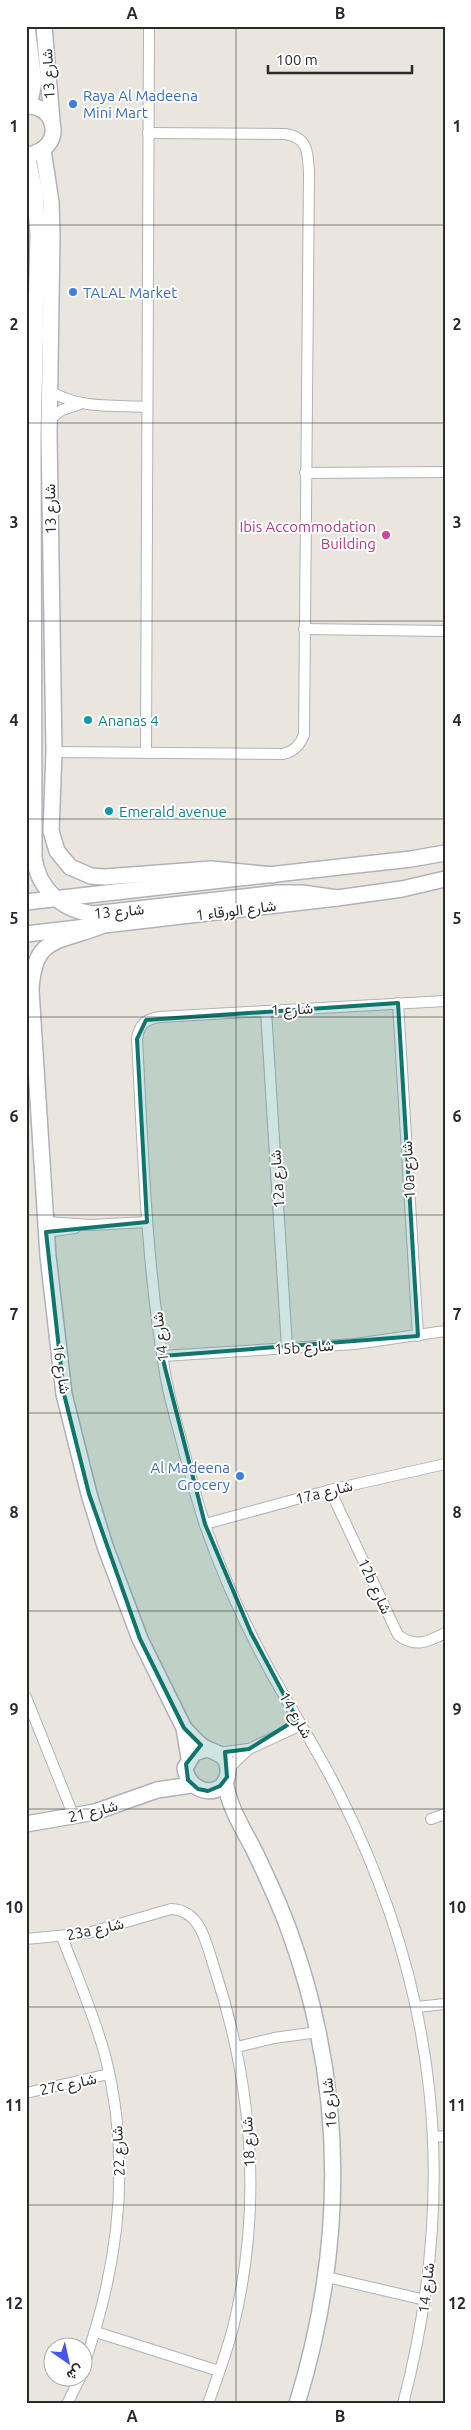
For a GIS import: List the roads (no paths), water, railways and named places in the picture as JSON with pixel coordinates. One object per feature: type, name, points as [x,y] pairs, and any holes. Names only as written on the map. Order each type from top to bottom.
[{"type":"street","name":"شارع 13","points":[[27,26],[34,82],[28,106]]},
{"type":"street","name":"شارع 13","points":[[44,26],[53,137],[43,150],[51,202],[52,235],[50,391],[54,752],[52,838],[60,856],[76,871],[98,877],[211,869],[274,875]]},
{"type":"street","points":[[146,753],[149,26]]},
{"type":"street","points":[[28,106],[43,110],[52,121]]},
{"type":"street","points":[[54,752],[282,754],[290,752],[300,744],[304,735],[308,150],[303,141],[295,136],[285,134],[148,132]]},
{"type":"street","points":[[26,154],[43,150]]},
{"type":"street","name":"شارع 13","points":[[26,154],[35,193],[38,236],[30,650],[35,863],[42,882],[55,898],[77,911],[94,914],[278,893],[302,893],[337,898]]},
{"type":"street","points":[[50,391],[66,399],[83,404],[147,407]]},
{"type":"street","points":[[50,419],[68,407],[83,404]]},
{"type":"street","points":[[305,473],[445,472]]},
{"type":"street","points":[[304,629],[445,631]]},
{"type":"street","points":[[26,828],[34,806]]},
{"type":"street","name":"شارع الورقاء 1","points":[[26,902],[412,859],[445,853]]},
{"type":"street","name":"شارع الورقاء 1","points":[[26,934],[337,898],[402,889],[445,879]]},
{"type":"street","name":"شارع 16","points":[[101,926],[56,941],[43,950],[33,966],[31,990],[31,1069],[46,1227],[64,1394],[89,1494],[121,1593],[148,1657],[184,1728],[187,1763]]},
{"type":"street","name":"شارع 16","points":[[26,970],[31,990]]},
{"type":"street","name":"شارع 1","points":[[141,1026],[146,1020],[160,1017],[445,1001]]},
{"type":"street","name":"10a شارع","points":[[398,1003],[418,1336]]},
{"type":"street","name":"12a شارع","points":[[266,1011],[287,1348]]},
{"type":"street","name":"شارع 14","points":[[141,1026],[137,1039],[147,1222],[162,1356],[168,1391],[205,1524],[251,1633],[337,1790],[370,1860],[397,1932],[418,2007],[439,2136],[426,2296],[420,2336],[403,2404]]},
{"type":"street","points":[[46,1227],[147,1222]]},
{"type":"street","name":"15b شارع","points":[[162,1356],[355,1344],[418,1336],[445,1330]]},
{"type":"street","name":"17a شارع","points":[[205,1524],[330,1490],[445,1464]]},
{"type":"street","name":"12b شارع","points":[[330,1490],[398,1635],[414,1644],[424,1643],[445,1633]]},
{"type":"street","points":[[26,1697],[31,1720],[59,1777],[70,1817]]},
{"type":"street","points":[[249,1748],[194,1753],[187,1763],[191,1784],[198,1789],[208,1791],[220,1786],[226,1775],[249,1748],[299,1722]]},
{"type":"street","name":"شارع 16","points":[[184,1728],[213,1751]]},
{"type":"street","points":[[213,1751],[227,1763],[226,1775]]},
{"type":"street","name":"شارع 21","points":[[157,1790],[187,1763]]},
{"type":"street","name":"شارع 16","points":[[226,1775],[228,1799],[269,1882],[297,1952],[326,2067],[333,2151],[333,2202],[326,2281],[318,2326],[297,2404]]},
{"type":"street","name":"شارع 21","points":[[26,1824],[70,1817],[116,1806],[157,1790],[191,1784]]},
{"type":"street","name":"شارع 16","points":[[208,1791],[235,1816]]},
{"type":"street","points":[[431,1819],[445,1814]]},
{"type":"street","name":"شارع 18","points":[[162,1911],[181,1909],[189,1913],[196,1920],[221,1989],[237,2047],[249,2130],[248,2234],[242,2286],[232,2330],[208,2404]]},
{"type":"street","name":"23a شارع","points":[[26,1939],[62,1937],[113,1927],[162,1911]]},
{"type":"street","name":"شارع 22","points":[[62,1937],[98,2032],[110,2074],[119,2148],[119,2204],[113,2260],[92,2343]]},
{"type":"street","points":[[418,2007],[445,2004]]},
{"type":"street","points":[[237,2047],[317,2027]]},
{"type":"street","name":"27c شارع","points":[[26,2093],[110,2074]]},
{"type":"street","points":[[326,2281],[426,2296]]},
{"type":"street","points":[[96,2332],[219,2371]]},
{"type":"street","points":[[67,2404],[75,2388]]},
{"type":"place","name":"Raya Al Madeena Mini Mart","points":[[73,104]]},
{"type":"place","name":"TALAL Market","points":[[73,292]]},
{"type":"place","name":"Ibis Accommodation Building","points":[[386,535]]},
{"type":"place","name":"Ananas 4","points":[[88,720]]},
{"type":"place","name":"Emerald avenue","points":[[109,811]]},
{"type":"place","name":"Al Madeena Grocery","points":[[240,1476]]}]
